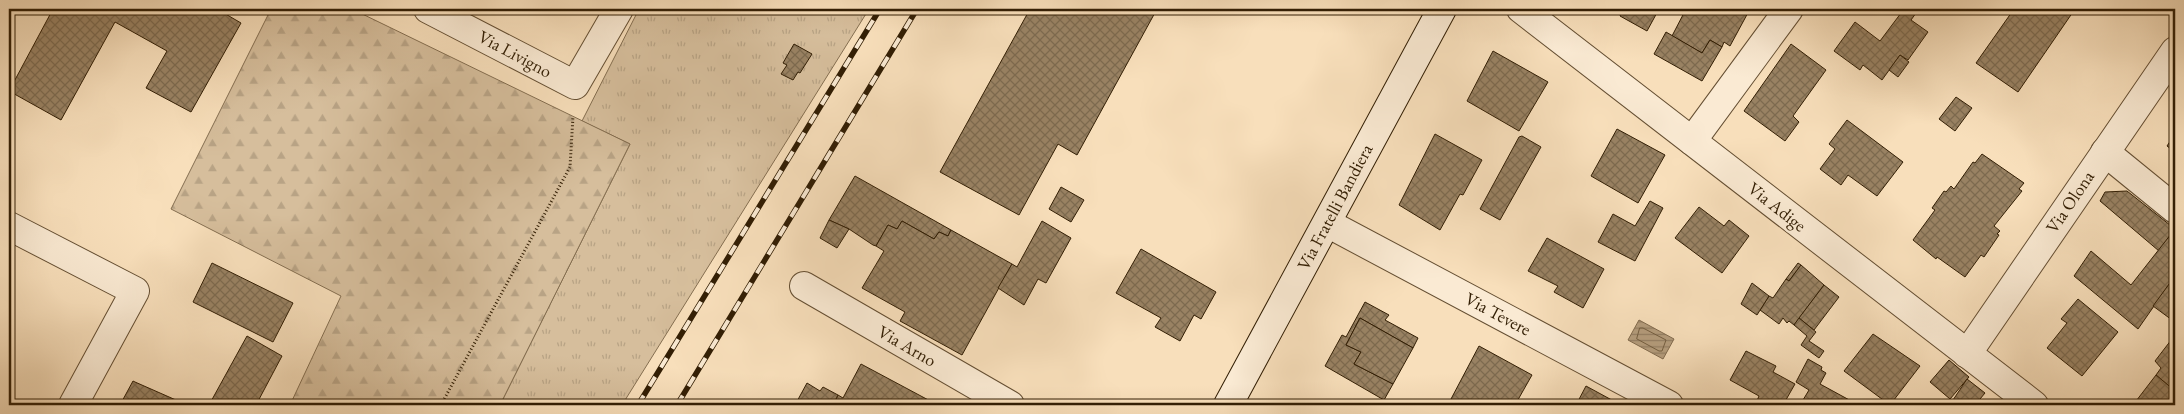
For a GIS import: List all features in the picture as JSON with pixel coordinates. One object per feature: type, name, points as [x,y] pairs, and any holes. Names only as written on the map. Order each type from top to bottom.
[{"type":"street","name":"Via Livigno","points":[[428,9],[575,85]]},
{"type":"street","points":[[575,85],[619,9]]},
{"type":"street","name":"Via Fratelli Bandiera","points":[[1228,405],[1442,9]]},
{"type":"street","name":"Via Adige","points":[[1521,9],[2034,405]]},
{"type":"street","points":[[1692,141],[1789,9]]},
{"type":"street","name":"Via Olona","points":[[1967,354],[2175,51]]},
{"type":"street","points":[[2105,152],[2175,209]]},
{"type":"street","name":"Via Tevere","points":[[1327,223],[1670,405]]},
{"type":"street","points":[[9,226],[135,291],[73,405]]},
{"type":"street","name":"Via Arno","points":[[804,286],[1010,405]]},
{"type":"path","points":[[440,405],[570,167],[575,85]]},
{"type":"green space","points":[[271,9],[352,9],[630,144],[500,405],[290,405],[341,296],[171,209]]},
{"type":"green space","points":[[639,9],[869,9],[622,405],[500,405],[630,144],[582,121]]},
{"type":"water","points":[[1639,320],[1674,339],[1663,359],[1628,340]]},
{"type":"building","points":[[53,9],[217,9],[241,23],[191,112],[146,88],[167,51],[115,22],[61,120],[9,91]]},
{"type":"building","points":[[1030,9],[1157,9],[1077,155],[1058,144],[1019,215],[940,172]]},
{"type":"building","points":[[1623,9],[1659,9],[1647,31],[1620,16]]},
{"type":"building","points":[[1686,9],[1750,9],[1730,46],[1724,42],[1722,47],[1710,40],[1702,53],[1672,36]]},
{"type":"building","points":[[1904,9],[1919,9],[1911,20],[1928,32],[1908,60],[1900,55],[1882,80],[1863,65],[1860,70],[1834,51],[1855,22],[1880,41]]},
{"type":"building","points":[[2014,9],[2075,9],[2018,92],[1976,63]]},
{"type":"building","points":[[1666,32],[1702,53],[1710,40],[1722,47],[1702,81],[1654,54]]},
{"type":"building","points":[[794,44],[812,54],[800,73],[798,72],[793,80],[781,74],[787,65],[783,63]]},
{"type":"building","points":[[1791,44],[1826,70],[1793,116],[1799,122],[1785,141],[1744,111]]},
{"type":"building","points":[[1493,51],[1548,82],[1519,131],[1467,101]]},
{"type":"building","points":[[1900,55],[1909,62],[1898,77],[1889,70]]},
{"type":"building","points":[[1956,97],[1972,108],[1955,131],[1939,119]]},
{"type":"building","points":[[1847,120],[1903,162],[1877,196],[1848,175],[1841,185],[1820,169],[1835,149],[1829,144]]},
{"type":"building","points":[[1617,129],[1665,155],[1638,203],[1591,176]]},
{"type":"building","points":[[1435,134],[1482,160],[1463,195],[1460,194],[1440,230],[1399,205]]},
{"type":"building","points":[[2175,134],[2175,152],[2167,146]]},
{"type":"building","points":[[1522,136],[1541,147],[1500,220],[1480,209],[1519,137]]},
{"type":"building","points":[[1982,154],[2024,183],[2019,189],[2022,191],[1994,226],[2000,231],[1997,234],[1999,235],[1984,257],[1981,255],[1965,277],[1937,257],[1936,259],[1913,240],[1935,210],[1932,208],[1944,191],[1946,192],[1951,186],[1954,189],[1973,162],[1975,163]]},
{"type":"building","points":[[855,176],[951,230],[948,236],[939,232],[934,239],[902,221],[897,229],[888,225],[876,246],[849,229],[829,220]]},
{"type":"building","points":[[1061,187],[1084,200],[1071,222],[1049,209]]},
{"type":"building","points":[[2127,191],[2175,229],[2159,251],[2100,201],[2105,192]]},
{"type":"building","points":[[1650,201],[1663,208],[1635,261],[1598,242],[1613,214],[1635,226]]},
{"type":"building","points":[[1699,207],[1724,226],[1729,220],[1749,236],[1722,273],[1675,238]]},
{"type":"building","points":[[829,220],[849,229],[837,248],[820,238]]},
{"type":"building","points":[[902,221],[934,239],[939,232],[948,236],[951,230],[1012,264],[962,355],[900,321],[905,312],[862,288],[884,251],[876,246],[888,225],[897,229]]},
{"type":"building","points":[[1042,221],[1071,238],[1046,283],[1038,279],[1024,305],[998,288],[1012,264],[1017,267]]},
{"type":"building","points":[[2175,229],[2175,276],[2138,329],[2074,276],[2091,251],[2131,285]]},
{"type":"building","points":[[1547,238],[1604,269],[1583,308],[1554,292],[1558,286],[1528,271]]},
{"type":"building","points":[[1141,249],[1216,292],[1201,319],[1194,315],[1180,341],[1155,327],[1161,318],[1116,293]]},
{"type":"building","points":[[212,263],[293,303],[273,342],[193,302]]},
{"type":"building","points":[[1798,263],[1801,265],[1789,281],[1786,279]]},
{"type":"building","points":[[1801,265],[1824,285],[1794,325],[1789,321],[1787,323],[1783,318],[1779,324],[1760,310],[1769,296],[1773,298],[1786,279],[1789,281]]},
{"type":"building","points":[[2175,276],[2175,315],[2172,320],[2153,306]]},
{"type":"building","points":[[1752,283],[1769,296],[1757,315],[1741,304]]},
{"type":"building","points":[[1824,285],[1839,297],[1814,330],[1799,318]]},
{"type":"building","points":[[2078,299],[2118,332],[2082,376],[2047,348],[2067,323],[2061,319]]},
{"type":"building","points":[[1365,302],[1389,315],[1385,320],[1418,338],[1413,348],[1360,318],[1346,345],[1361,352],[1354,364],[1393,384],[1384,400],[1325,366],[1342,335],[1346,337]]},
{"type":"building","points":[[1360,318],[1413,348],[1393,384],[1354,364],[1361,352],[1346,345]]},
{"type":"building","points":[[1799,318],[1816,332],[1809,341],[1824,351],[1819,358],[1801,345],[1807,336],[1794,325]]},
{"type":"building","points":[[1873,334],[1920,366],[1890,405],[1844,371]]},
{"type":"building","points":[[2175,335],[2175,391],[2156,375],[2161,368],[2155,361]]},
{"type":"building","points":[[247,336],[282,356],[256,405],[209,405]]},
{"type":"building","points":[[1479,346],[1532,375],[1515,405],[1464,405],[1451,399]]},
{"type":"building","points":[[1746,351],[1776,366],[1773,372],[1795,384],[1783,405],[1760,405],[1756,403],[1759,396],[1730,380]]},
{"type":"building","points":[[1808,359],[1822,367],[1821,370],[1826,373],[1820,384],[1853,402],[1851,405],[1835,405],[1826,400],[1823,405],[1800,405],[1809,390],[1796,382]]},
{"type":"building","points":[[1949,360],[1969,377],[1950,399],[1930,382]]},
{"type":"building","points":[[861,364],[934,403],[933,405],[833,405],[838,395],[843,398]]},
{"type":"building","points":[[2156,375],[2175,391],[2175,405],[2133,405]]},
{"type":"building","points":[[1967,379],[1985,393],[1975,405],[1960,405],[1953,400]]},
{"type":"building","points":[[133,381],[185,404],[120,405]]},
{"type":"building","points":[[807,383],[820,391],[823,387],[838,395],[833,405],[795,405]]},
{"type":"building","points":[[1586,386],[1621,405],[1576,405]]},
{"type":"building","points":[[1826,400],[1835,405],[1823,405]]},
{"type":"railway","points":[[638,405],[880,9]]},
{"type":"railway","points":[[677,405],[917,9]]}]
